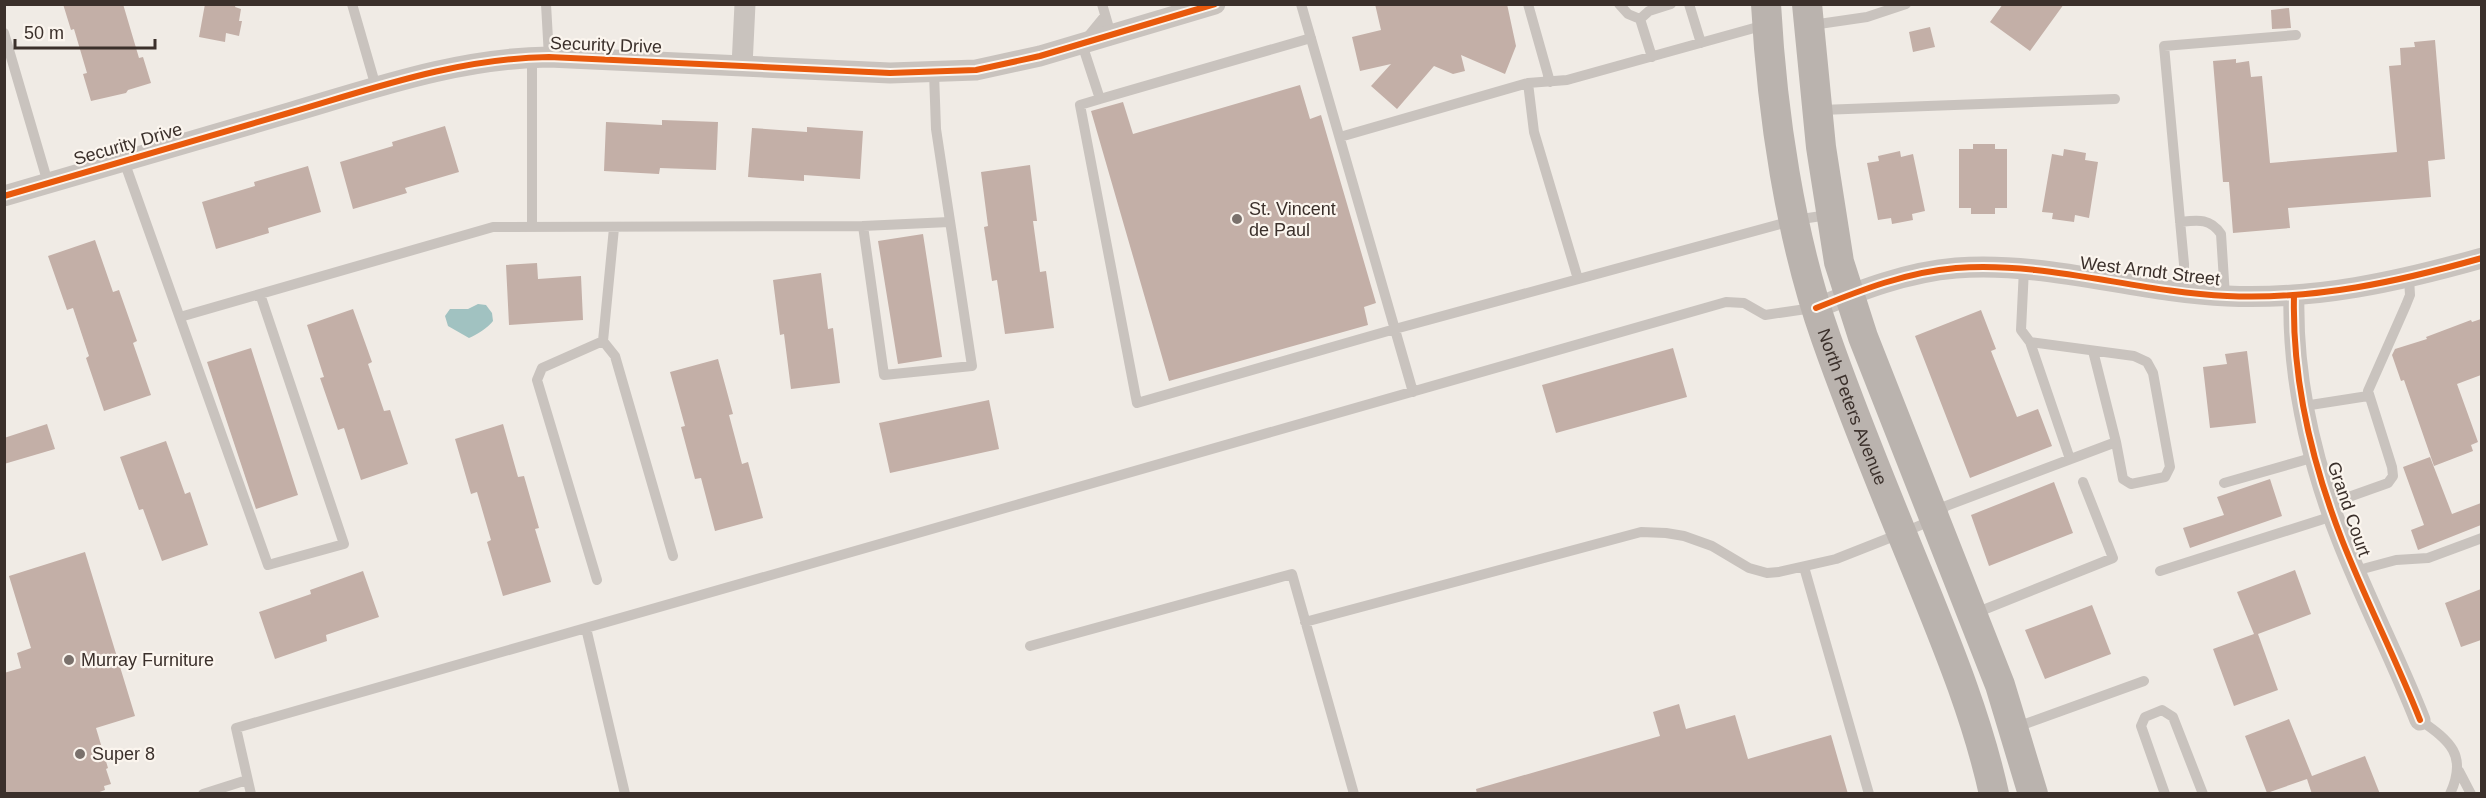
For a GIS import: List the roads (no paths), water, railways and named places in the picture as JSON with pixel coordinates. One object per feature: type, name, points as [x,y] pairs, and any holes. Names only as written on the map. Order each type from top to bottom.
[{"type":"main road","name":"North Peters Avenue","points":[[1766,15],[1769,62],[1803,267],[1854,415],[1945,638],[1981,738],[1994,794]]},
{"type":"main road","name":"North Peters Avenue","points":[[1808,15],[1817,110],[1839,262],[1863,337],[2000,685],[2033,794]]},
{"type":"street","points":[[742,66],[745,4]]},
{"type":"street","name":"Security Drive","points":[[4,196],[376,87],[459,65],[541,57],[934,73],[976,70],[1082,44],[1106,18],[1215,4]]},
{"type":"street","name":"West Arndt Street","points":[[1816,308],[1923,273],[1964,268],[2024,269],[2225,296],[2294,296],[2360,288],[2409,278],[2481,258]]},
{"type":"street","name":"Grand Court","points":[[2294,296],[2297,356],[2315,458],[2331,510],[2355,571],[2420,720]]},
{"type":"lane","points":[[352,4],[376,87]]},
{"type":"lane","points":[[532,227],[546,4]]},
{"type":"lane","points":[[1301,4],[1413,392]]},
{"type":"lane","points":[[1528,4],[1550,82]]},
{"type":"lane","points":[[1619,4],[1628,14],[1640,19],[1652,57]]},
{"type":"lane","points":[[1640,19],[1649,11],[1671,4]]},
{"type":"lane","points":[[1689,4],[1701,43]]},
{"type":"lane","points":[[1808,15],[1867,17],[1906,4]]},
{"type":"lane","points":[[1340,137],[1528,83],[1567,80],[1701,43],[1766,15]]},
{"type":"lane","points":[[4,33],[48,183]]},
{"type":"lane","points":[[2184,292],[2184,264],[2164,46],[2296,35]]},
{"type":"lane","points":[[1311,38],[1080,105],[1137,403],[1578,279],[1795,220],[1832,214]]},
{"type":"lane","points":[[1082,44],[1100,99]]},
{"type":"lane","points":[[863,226],[884,375],[972,366],[936,129],[934,73]]},
{"type":"lane","points":[[1528,83],[1534,132],[1578,279]]},
{"type":"lane","points":[[1817,110],[2115,99]]},
{"type":"lane","points":[[124,161],[268,566],[344,544],[260,294]]},
{"type":"lane","points":[[2180,222],[2208,221],[2216,226],[2221,234],[2225,296]]},
{"type":"lane","points":[[180,317],[493,227],[863,226],[949,222]]},
{"type":"lane","points":[[614,228],[603,341],[615,356],[673,556]]},
{"type":"lane","points":[[2024,269],[2021,330],[2030,342],[2070,459]]},
{"type":"lane","points":[[2160,571],[2331,510],[2388,483],[2393,476],[2392,467],[2368,396],[2369,386],[2410,295],[2409,278]]},
{"type":"lane","points":[[251,794],[236,728],[1726,302],[1744,303],[1765,315],[1816,308]]},
{"type":"lane","points":[[597,580],[537,380],[542,368],[603,341]]},
{"type":"lane","points":[[2030,342],[2134,356],[2147,362],[2153,373],[2170,467],[2165,477],[2131,484],[2123,479],[2093,351]]},
{"type":"lane","points":[[2304,406],[2368,396]]},
{"type":"lane","points":[[1305,622],[1641,532],[1666,532],[1701,542],[1743,566],[1761,572],[1779,572],[1804,567],[1836,559],[1902,533],[1935,519],[1946,506],[2116,442]]},
{"type":"lane","points":[[2224,483],[2315,458]]},
{"type":"lane","points":[[1972,614],[2113,558],[2083,482]]},
{"type":"lane","points":[[2355,571],[2389,561],[2428,558],[2481,538]]},
{"type":"lane","points":[[1804,567],[1869,794]]},
{"type":"lane","points":[[1030,646],[1292,574],[1354,794]]},
{"type":"lane","points":[[586,628],[625,794]]},
{"type":"lane","points":[[2014,728],[2144,681]]},
{"type":"lane","points":[[2165,794],[2141,726],[2145,717],[2162,710],[2173,717],[2203,794]]},
{"type":"lane","points":[[2420,720],[2435,729],[2448,743],[2471,794]]},
{"type":"lane","points":[[2451,794],[2459,771]]},
{"type":"lane","points":[[203,794],[247,780]]},
{"type":"water","points":[[478,304],[486,305],[492,313],[493,321],[479,333],[469,338],[448,326],[445,316],[450,309],[468,309]]},
{"type":"place","name":"St. Vincent de Paul","points":[[1237,219]]},
{"type":"place","name":"Murray Furniture","points":[[69,660]]},
{"type":"place","name":"Super 8","points":[[80,754]]}]
